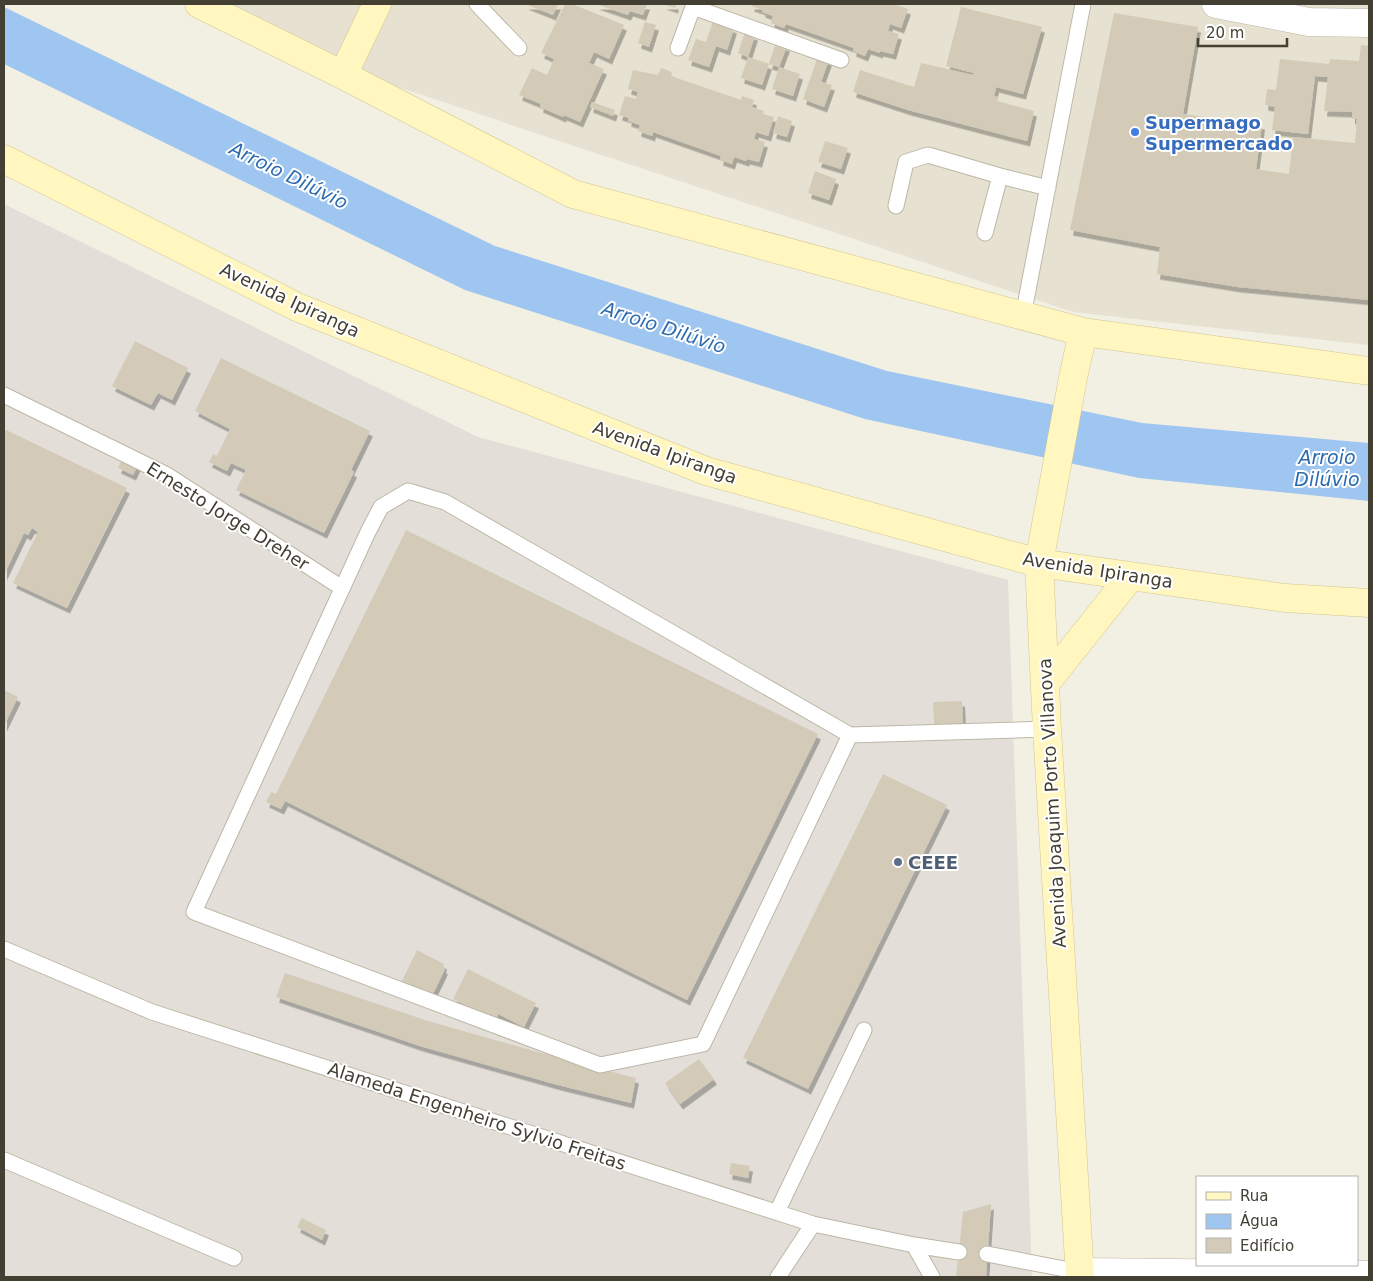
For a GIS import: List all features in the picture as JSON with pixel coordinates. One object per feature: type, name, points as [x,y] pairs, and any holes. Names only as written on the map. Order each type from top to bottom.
[{"type":"main road","points":[[199,4],[343,75],[573,194],[1083,332],[1369,371]]},
{"type":"main road","points":[[343,75],[377,4]]},
{"type":"main road","name":"Avenida Ipiranga","points":[[4,160],[297,307],[706,471],[1039,563],[1285,598],[1369,603]]},
{"type":"main road","name":"Avenida Joaquim Porto Villanova","points":[[1080,1275],[1047,729],[1039,563],[1083,332]]},
{"type":"main road","points":[[1045,684],[1131,576]]},
{"type":"street","points":[[1216,4],[1309,22],[1369,23]]},
{"type":"street","points":[[1080,1275],[1369,1275]]},
{"type":"lane","points":[[477,4],[519,48]]},
{"type":"lane","points":[[1024,316],[1083,4]]},
{"type":"lane","points":[[678,48],[693,5],[841,60]]},
{"type":"lane","points":[[896,206],[906,162],[928,155],[1048,188]]},
{"type":"lane","points":[[985,233],[1000,176]]},
{"type":"lane","name":"Ernesto Jorge Dreher","points":[[4,395],[168,474],[342,588]]},
{"type":"lane","points":[[850,735],[703,1044],[600,1065],[194,912],[381,507],[408,491],[445,502],[850,735],[1047,729]]},
{"type":"lane","name":"Alameda Engenheiro Sylvio Freitas","points":[[4,949],[152,1012],[813,1224],[914,1245],[959,1252]]},
{"type":"lane","points":[[777,1212],[864,1030]]},
{"type":"lane","points":[[4,1160],[234,1258]]},
{"type":"lane","points":[[778,1277],[813,1224]]},
{"type":"lane","points":[[914,1245],[932,1277]]},
{"type":"lane","points":[[987,1254],[1080,1275]]},
{"type":"shaded area","points":[[226,4],[1369,4],[1369,345],[1073,312],[374,79]]},
{"type":"shaded area","name":"CEEE","points":[[4,204],[478,437],[1008,580],[1032,1277],[4,1277]]},
{"type":"water","name":"Arroio Dilúvio","points":[[4,7],[495,246],[887,371],[1142,423],[1369,443],[1369,501],[1139,478],[865,419],[465,290],[4,64]]},
{"type":"building","points":[[525,4],[558,4],[553,15]]},
{"type":"building","points":[[565,4],[572,4],[624,25],[609,59],[594,52],[589,63],[604,69],[580,122],[540,107],[541,104],[519,95],[532,68],[547,75],[554,59],[541,53]]},
{"type":"building","points":[[596,4],[647,4],[643,15],[630,11],[628,15]]},
{"type":"building","points":[[663,4],[676,4],[675,8]]},
{"type":"building","points":[[752,4],[896,4],[908,9],[901,28],[890,24],[888,31],[899,34],[893,54],[880,51],[880,53],[868,49],[865,56],[853,51],[854,48],[786,24],[784,28],[771,23],[773,16],[751,6]]},
{"type":"building","points":[[961,7],[1042,27],[1023,94],[996,87],[994,96],[998,97],[997,101],[1034,111],[1027,141],[908,110],[853,92],[860,70],[914,87],[921,63],[973,75],[974,73],[946,66]]},
{"type":"building","points":[[1114,13],[1198,27],[1183,114],[1262,124],[1256,169],[1289,174],[1293,137],[1355,143],[1357,119],[1352,119],[1352,112],[1324,111],[1328,77],[1315,76],[1308,134],[1272,130],[1275,107],[1265,105],[1267,89],[1276,90],[1280,59],[1329,64],[1330,59],[1359,61],[1361,45],[1369,46],[1369,300],[1238,287],[1157,274],[1160,247],[1070,230]]},
{"type":"building","points":[[713,21],[734,28],[727,50],[716,46],[709,67],[688,60],[696,39],[706,42]]},
{"type":"building","points":[[645,22],[656,25],[649,47],[638,43]]},
{"type":"building","points":[[745,32],[755,35],[748,57],[738,53]]},
{"type":"building","points":[[776,42],[787,46],[779,67],[769,64]]},
{"type":"building","points":[[818,56],[829,60],[821,82],[832,85],[824,107],[803,99]]},
{"type":"building","points":[[748,57],[769,64],[762,85],[741,78]]},
{"type":"building","points":[[779,67],[800,74],[793,96],[772,89]]},
{"type":"building","points":[[661,68],[672,72],[671,76],[741,100],[742,96],[754,100],[752,107],[764,111],[763,114],[774,117],[768,136],[756,132],[754,139],[765,142],[759,162],[747,159],[746,161],[734,157],[732,164],[720,160],[721,156],[653,132],[652,136],[638,131],[640,125],[628,121],[629,118],[619,115],[625,96],[636,99],[638,92],[628,89],[633,70],[658,75]]},
{"type":"building","points":[[592,102],[615,110],[613,116],[590,107]]},
{"type":"building","points":[[778,116],[792,121],[787,137],[773,133]]},
{"type":"building","points":[[825,141],[848,148],[841,169],[818,162]]},
{"type":"building","points":[[815,171],[836,179],[829,200],[808,193]]},
{"type":"building","points":[[135,341],[188,368],[172,400],[158,393],[151,405],[112,386]]},
{"type":"building","points":[[221,358],[370,431],[351,470],[354,472],[324,533],[236,490],[246,470],[231,463],[227,471],[209,462],[213,454],[217,456],[230,429],[195,411]]},
{"type":"building","points":[[4,429],[127,488],[67,608],[13,583],[38,532],[32,528],[28,535],[24,533],[4,575]]},
{"type":"building","points":[[125,453],[140,460],[133,475],[118,468]]},
{"type":"building","points":[[406,530],[818,734],[687,1000],[285,801],[281,809],[266,802],[271,792],[276,794]]},
{"type":"building","points":[[4,690],[18,697],[4,726]]},
{"type":"building","points":[[962,701],[963,723],[934,725],[933,702]]},
{"type":"building","points":[[883,774],[947,805],[808,1089],[743,1058]]},
{"type":"building","points":[[417,950],[444,964],[443,968],[445,969],[431,998],[401,983]]},
{"type":"building","points":[[468,969],[536,1003],[524,1027],[498,1014],[496,1020],[453,999]]},
{"type":"building","points":[[285,973],[428,1021],[636,1078],[631,1103],[558,1085],[420,1046],[276,997]]},
{"type":"building","points":[[699,1059],[714,1079],[680,1104],[665,1083]]},
{"type":"building","points":[[731,1163],[750,1166],[748,1178],[729,1174]]},
{"type":"building","points":[[991,1204],[986,1277],[956,1277],[963,1212]]},
{"type":"building","points":[[302,1218],[326,1230],[322,1240],[297,1227]]},
{"type":"place","name":"Supermago Supermercado","points":[[1135,132]]},
{"type":"place","name":"CEEE","points":[[898,862]]}]
